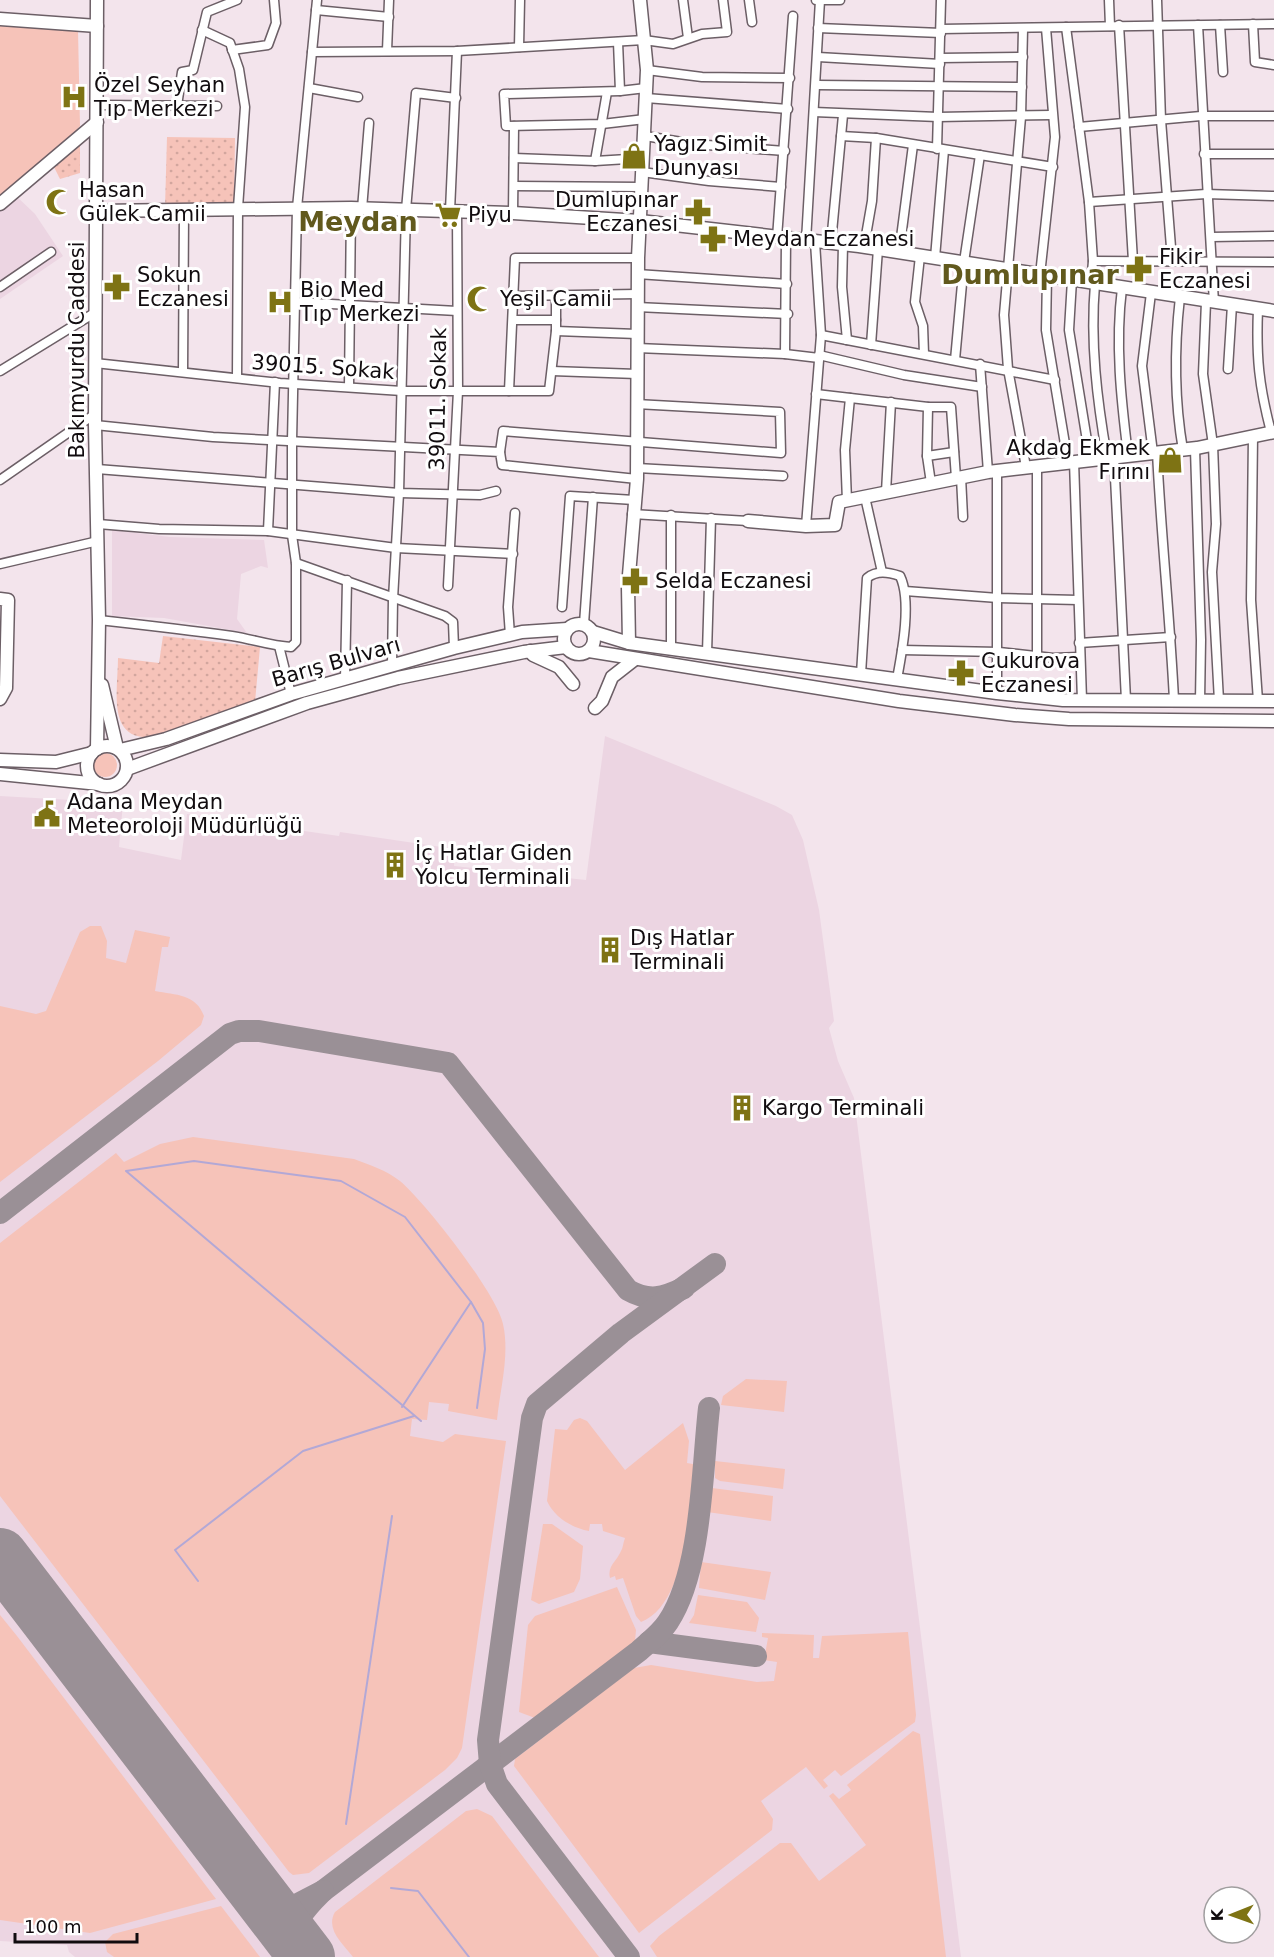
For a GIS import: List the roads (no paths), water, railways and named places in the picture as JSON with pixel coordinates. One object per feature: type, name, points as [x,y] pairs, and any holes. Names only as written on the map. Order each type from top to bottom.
[{"type":"main road","name":"Bakımyurdu Caddesi","points":[[94,751],[99,620],[95,420],[98,0]]},
{"type":"main road","points":[[629,643],[628,587],[637,473],[638,258],[647,70],[640,0]]},
{"type":"main road","points":[[0,19],[97,26]]},
{"type":"main road","points":[[0,204],[97,122]]},
{"type":"main road","points":[[96,211],[184,211],[238,208],[357,209],[513,213],[640,221],[864,247],[1274,311]]},
{"type":"main road","points":[[748,521],[806,526],[835,525],[839,502],[886,492],[993,471],[1189,449],[1273,432]]},
{"type":"main road","points":[[0,699],[6,688],[3,672],[4,599]]},
{"type":"main road","points":[[1274,701],[1082,700],[997,693],[629,643],[575,623],[567,629],[563,638],[566,647],[576,654],[589,651],[899,701],[1016,715],[1081,719],[1274,721]]},
{"type":"main road","points":[[589,628],[594,642],[589,651]]},
{"type":"main road","name":"Barış Bulvarı","points":[[0,760],[56,762],[94,751],[103,746],[118,749],[166,739],[291,694],[454,648],[510,634],[542,629],[567,629]]},
{"type":"main road","name":"Barış Bulvarı","points":[[0,774],[114,784],[122,779],[127,769],[308,703],[398,678],[530,651],[566,647]]},
{"type":"main road","points":[[530,651],[533,655],[561,669],[573,684]]},
{"type":"main road","points":[[595,708],[602,701],[612,677],[635,659]]},
{"type":"main road","name":"Bakımyurdu Caddesi","points":[[97,663],[118,749]]},
{"type":"main road","points":[[118,749],[126,759],[127,769]]},
{"type":"main road","points":[[94,751],[88,770],[99,784]]},
{"type":"street","points":[[177,106],[182,72],[192,70],[207,12],[237,0]]},
{"type":"street","points":[[232,50],[268,45],[276,23],[274,0]]},
{"type":"street","points":[[99,620],[231,636],[279,646],[291,647],[296,642],[297,563],[292,534],[292,441],[297,208],[317,0]]},
{"type":"street","points":[[387,51],[389,0]]},
{"type":"street","points":[[519,47],[520,0]]},
{"type":"street","points":[[683,0],[687,38]]},
{"type":"street","points":[[312,52],[457,51],[644,40],[673,44],[702,34],[727,32],[723,0]]},
{"type":"street","points":[[749,0],[752,22]]},
{"type":"street","points":[[806,526],[821,335],[810,242],[818,57],[818,0],[840,0]]},
{"type":"street","points":[[934,258],[941,149],[938,117],[941,0]]},
{"type":"street","points":[[1109,0],[1110,26]]},
{"type":"street","points":[[1157,0],[1161,120],[1172,260]]},
{"type":"street","points":[[316,10],[389,17]]},
{"type":"street","points":[[785,354],[788,314],[782,239],[781,187],[793,16]]},
{"type":"street","points":[[818,28],[941,31],[1158,24],[1274,24]]},
{"type":"street","points":[[1220,24],[1223,72]]},
{"type":"street","points":[[1253,24],[1255,62],[1274,65]]},
{"type":"street","points":[[1119,25],[1123,123],[1133,261]]},
{"type":"street","points":[[1198,25],[1206,194],[1213,260],[1203,374],[1213,445],[1216,524],[1212,572],[1219,701]]},
{"type":"street","points":[[1066,27],[1089,202],[1093,261],[1092,318],[1098,408],[1111,457],[1126,700]]},
{"type":"street","points":[[1046,28],[1054,137],[1043,276],[1046,330],[1071,461],[1082,700]]},
{"type":"street","points":[[1023,29],[1021,117],[1004,315],[1008,369],[1031,466],[1038,600],[1037,656]]},
{"type":"street","points":[[202,30],[230,43],[245,107],[238,208],[237,378]]},
{"type":"street","points":[[618,42],[620,91]]},
{"type":"street","name":"39011. Sokak","points":[[448,586],[458,391],[454,211],[457,51]]},
{"type":"street","points":[[818,57],[940,61],[1023,57]]},
{"type":"street","points":[[647,70],[702,77],[790,78]]},
{"type":"street","points":[[817,85],[939,88],[1022,87]]},
{"type":"street","points":[[309,88],[358,98]]},
{"type":"street","points":[[645,119],[602,124],[506,126],[504,94],[620,91],[788,109]]},
{"type":"street","points":[[595,161],[607,92]]},
{"type":"street","points":[[392,666],[405,307],[406,210],[416,93],[456,98]]},
{"type":"street","points":[[97,105],[218,106]]},
{"type":"street","points":[[814,112],[843,115],[938,117],[1051,115]]},
{"type":"street","points":[[843,115],[837,244],[847,340]]},
{"type":"street","points":[[1079,127],[1202,116],[1274,116]]},
{"type":"street","points":[[349,387],[350,304],[357,209],[369,123]]},
{"type":"street","points":[[513,213],[514,126]]},
{"type":"street","points":[[645,136],[694,144],[785,151]]},
{"type":"street","points":[[842,136],[876,138],[1053,167]]},
{"type":"street","points":[[864,247],[872,201],[876,138]]},
{"type":"street","points":[[899,252],[913,145]]},
{"type":"street","points":[[1204,154],[1274,154]]},
{"type":"street","points":[[955,360],[964,262],[980,155]]},
{"type":"street","points":[[514,158],[595,161],[644,158]]},
{"type":"street","points":[[642,172],[781,187]]},
{"type":"street","points":[[514,186],[641,187]]},
{"type":"street","points":[[1089,202],[1206,194],[1274,196]]},
{"type":"street","points":[[183,372],[184,211]]},
{"type":"street","points":[[1211,237],[1274,236]]},
{"type":"street","points":[[871,345],[878,249]]},
{"type":"street","points":[[0,287],[51,252]]},
{"type":"street","points":[[920,256],[915,302],[923,326],[924,354]]},
{"type":"street","points":[[509,391],[515,258],[638,258]]},
{"type":"street","points":[[1093,261],[1274,262]]},
{"type":"street","points":[[638,274],[787,284]]},
{"type":"street","points":[[1072,280],[1069,330],[1090,459]]},
{"type":"street","points":[[1122,288],[1119,316],[1120,373],[1128,455]]},
{"type":"street","points":[[1151,292],[1142,366],[1155,453],[1161,547],[1171,637],[1174,700]]},
{"type":"street","points":[[514,296],[637,294]]},
{"type":"street","points":[[556,295],[556,331],[552,371],[637,374]]},
{"type":"street","points":[[1180,297],[1174,345],[1174,384],[1189,449],[1201,640],[1200,701]]},
{"type":"street","points":[[295,302],[458,311]]},
{"type":"street","points":[[1228,369],[1232,305]]},
{"type":"street","points":[[637,308],[788,314]]},
{"type":"street","points":[[1258,309],[1256,358],[1259,384],[1273,432]]},
{"type":"street","points":[[0,370],[96,312]]},
{"type":"street","points":[[513,321],[556,320]]},
{"type":"street","points":[[556,331],[637,334]]},
{"type":"street","points":[[821,335],[1008,369],[1055,380]]},
{"type":"street","points":[[637,348],[819,356],[904,375],[982,387]]},
{"type":"street","name":"39015. Sokak","points":[[95,363],[295,384],[402,391],[549,391],[552,371]]},
{"type":"street","points":[[980,364],[993,471],[999,652],[997,693]]},
{"type":"street","points":[[268,531],[275,382]]},
{"type":"street","points":[[816,394],[928,407],[951,407],[954,452],[963,517]]},
{"type":"street","points":[[847,501],[845,450],[850,398]]},
{"type":"street","points":[[886,492],[891,402]]},
{"type":"street","points":[[636,404],[780,412],[781,453],[502,431],[500,452],[502,465],[637,473],[783,476]]},
{"type":"street","points":[[928,407],[927,456],[931,483]]},
{"type":"street","points":[[0,480],[95,420],[213,437],[273,438],[292,441],[500,452]]},
{"type":"street","points":[[1253,436],[1251,600],[1258,701]]},
{"type":"street","points":[[927,456],[954,452]]},
{"type":"street","points":[[97,469],[399,493],[480,495],[496,491]]},
{"type":"street","points":[[562,607],[570,496],[634,500]]},
{"type":"street","points":[[589,628],[592,497]]},
{"type":"street","points":[[865,497],[882,572]]},
{"type":"street","points":[[510,634],[508,608],[515,513]]},
{"type":"street","points":[[632,514],[748,521]]},
{"type":"street","points":[[671,515],[671,649]]},
{"type":"street","points":[[707,653],[711,518]]},
{"type":"street","points":[[98,524],[159,529],[268,531],[396,548],[513,554]]},
{"type":"street","points":[[0,564],[98,541]]},
{"type":"street","points":[[297,563],[445,616],[453,622],[454,648]]},
{"type":"street","points":[[861,674],[867,578],[882,572],[900,576],[905,591],[902,650],[897,679]]},
{"type":"street","points":[[345,679],[347,580]]},
{"type":"street","points":[[905,591],[998,598],[1078,600]]},
{"type":"street","points":[[1078,643],[1124,642],[1171,637]]},
{"type":"street","points":[[279,646],[291,694]]},
{"type":"street","points":[[902,650],[999,652],[1079,657]]},
{"type":"waterway","points":[[421,1421],[126,1171],[194,1161],[341,1181],[405,1217],[471,1302]]},
{"type":"waterway","points":[[402,1407],[471,1302],[483,1323],[485,1349],[477,1408]]},
{"type":"waterway","points":[[198,1581],[175,1550],[303,1451],[414,1416]]},
{"type":"waterway","points":[[346,1824],[392,1516]]},
{"type":"waterway","points":[[391,1888],[418,1891],[469,1957]]},
{"type":"place","name":"Özel Seyhan Tıp Merkezi","points":[[74,97]]},
{"type":"place","name":"Yagız Simit Dunyası","points":[[634,156]]},
{"type":"place","name":"Hasan Gülek Camii","points":[[59,202]]},
{"type":"place","name":"Dumlupınar Eczanesi","points":[[698,212]]},
{"type":"place","name":"Piyu","points":[[448,215]]},
{"type":"place","name":"Meydan Eczanesi","points":[[713,239]]},
{"type":"place","name":"Fikir Eczanesi","points":[[1139,269]]},
{"type":"place","name":"Sokun Eczanesi","points":[[117,287]]},
{"type":"place","name":"Yeşil Camii","points":[[480,299]]},
{"type":"place","name":"Bio Med Tıp Merkezi","points":[[280,302]]},
{"type":"place","name":"Akdag Ekmek Fırını","points":[[1170,460]]},
{"type":"place","name":"Selda Eczanesi","points":[[635,581]]},
{"type":"place","name":"Cukurova Eczanesi","points":[[961,673]]},
{"type":"place","name":"Adana Meydan Meteoroloji Müdürlüğü","points":[[47,814]]},
{"type":"place","name":"İç Hatlar Giden Yolcu Terminali","points":[[395,865]]},
{"type":"place","name":"Dış Hatlar Terminali","points":[[610,950]]},
{"type":"place","name":"Kargo Terminali","points":[[742,1108]]},
{"type":"district","name":"Meydan","points":[[358,221]]},
{"type":"district","name":"Dumlupınar","points":[[1030,274]]}]
